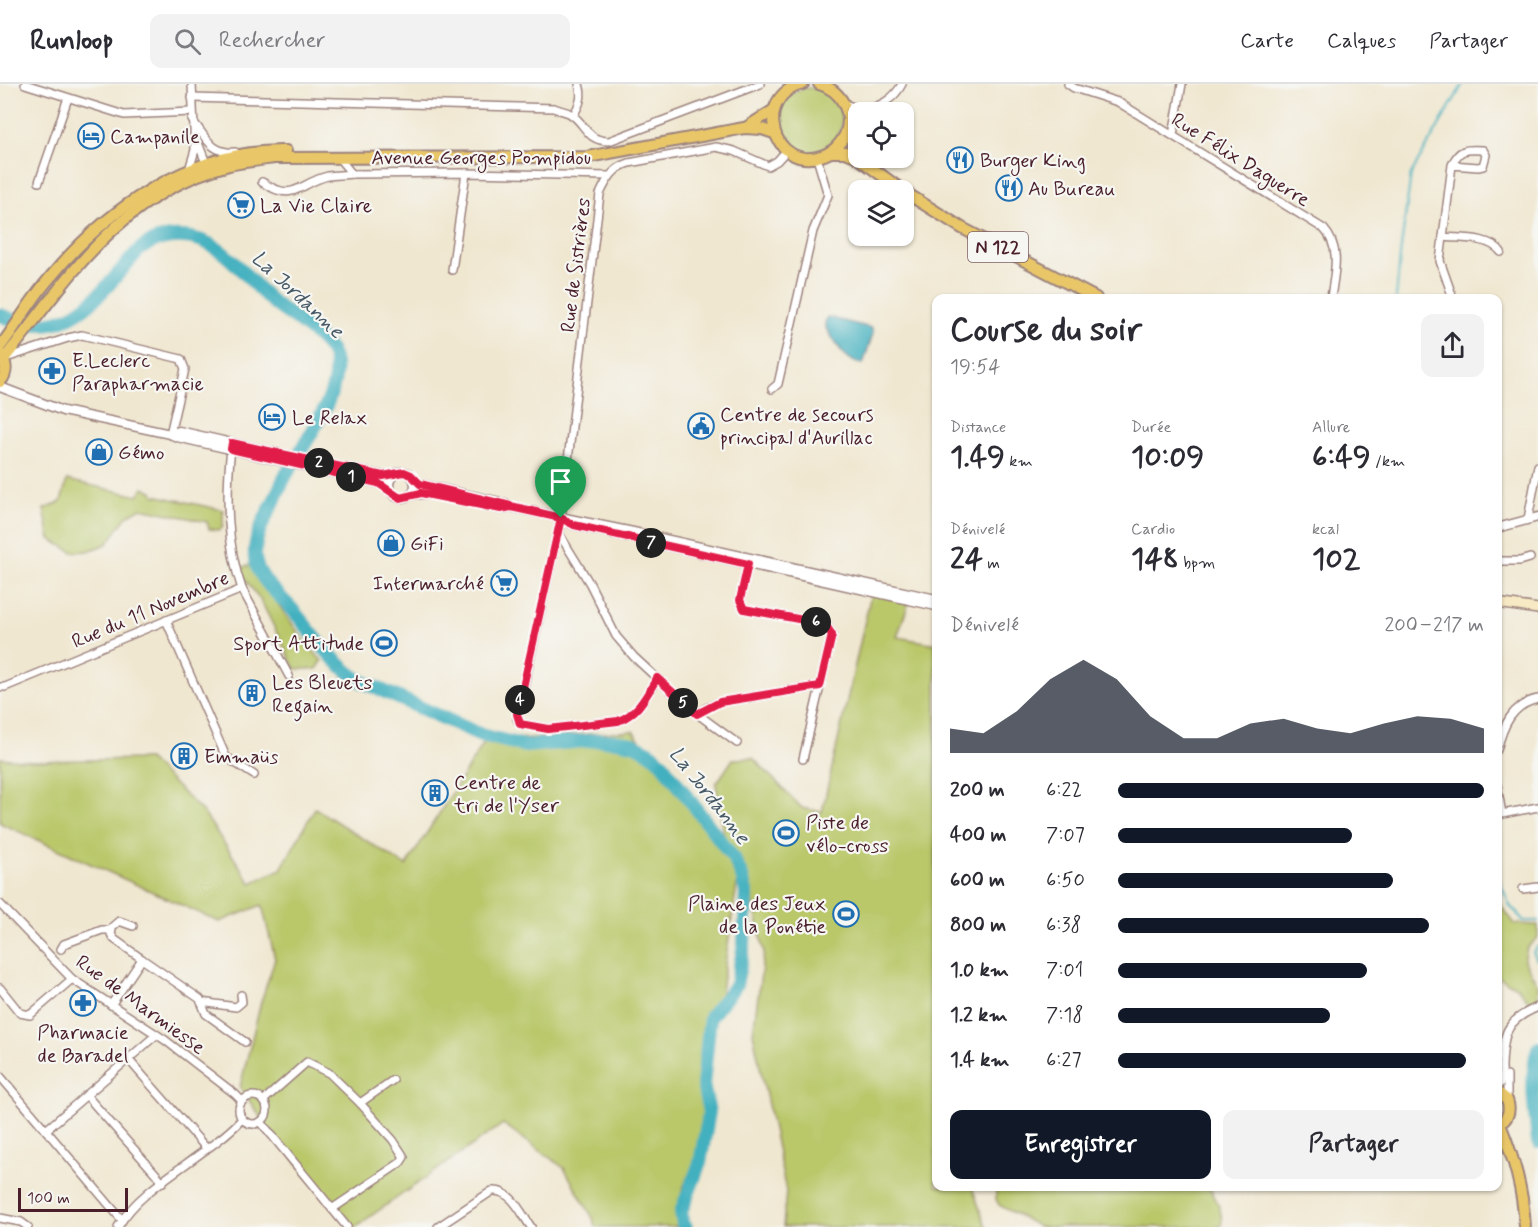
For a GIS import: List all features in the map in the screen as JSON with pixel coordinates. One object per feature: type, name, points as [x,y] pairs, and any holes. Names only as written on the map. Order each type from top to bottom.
[{"type":"main road","points":[[803,84],[788,87],[777,102],[772,122],[774,133],[787,150],[806,158],[817,158],[830,152],[840,143],[847,128],[837,84]]},
{"type":"main road","points":[[819,84],[831,89],[842,101]]},
{"type":"main road","points":[[744,128],[774,110]]},
{"type":"main road","points":[[744,128],[762,129],[774,133]]},
{"type":"main road","name":"Avenue Georges Pompidou","points":[[2,356],[24,335],[86,254],[114,228],[146,203],[192,179],[229,165],[274,158],[588,157],[744,128]]},
{"type":"main road","name":"N 122","points":[[847,128],[848,132]]},
{"type":"main road","name":"Avenue Georges Pompidou","points":[[0,347],[32,301],[68,257],[107,220],[164,181],[189,170],[242,153],[267,150],[427,156]]},
{"type":"main road","name":"N 122","points":[[830,152],[848,153]]},
{"type":"main road","points":[[146,203],[148,198],[211,163],[229,165]]},
{"type":"main road","name":"N 122","points":[[873,168],[888,180]]},
{"type":"main road","name":"N 122","points":[[914,198],[962,228],[1088,294]]},
{"type":"main road","points":[[2,356],[6,364],[2,378]]},
{"type":"main road","points":[[1502,604],[1538,609]]},
{"type":"main road","points":[[1502,1096],[1507,1099],[1509,1111],[1508,1116],[1502,1121]]},
{"type":"main road","points":[[1502,1133],[1512,1153],[1518,1173],[1525,1227]]},
{"type":"street","points":[[25,84],[124,115],[192,112]]},
{"type":"street","points":[[189,170],[195,150],[192,84]]},
{"type":"street","points":[[573,116],[580,104],[582,94],[579,84]]},
{"type":"street","points":[[192,98],[554,108],[568,112],[593,138],[599,141],[609,141],[760,84]]},
{"type":"street","points":[[886,102],[892,99],[902,84]]},
{"type":"street","name":"Rue Félix Daguerre","points":[[1068,84],[1118,102],[1324,229],[1330,235],[1336,251],[1331,294]]},
{"type":"street","points":[[1173,135],[1182,84]]},
{"type":"street","points":[[39,182],[51,155],[68,98]]},
{"type":"street","points":[[842,101],[848,104]]},
{"type":"street","points":[[192,120],[210,143],[223,153],[254,149],[267,150]]},
{"type":"street","points":[[194,132],[211,163]]},
{"type":"street","points":[[210,143],[211,163]]},
{"type":"street","name":"Rue de Sistrières","points":[[657,678],[639,708],[628,717],[618,721],[548,729],[520,724],[517,714],[561,518],[600,194],[609,176],[622,165],[629,163],[716,147],[734,151],[768,166],[777,161],[787,150]]},
{"type":"street","points":[[1452,165],[1483,166],[1486,155],[1483,150],[1466,149],[1455,157],[1452,165],[1440,261],[1452,294]]},
{"type":"street","name":"Avenue Georges Pompidou","points":[[339,157],[352,174]]},
{"type":"street","points":[[772,389],[778,384],[813,231],[828,195],[817,158]]},
{"type":"street","points":[[452,270],[466,173]]},
{"type":"street","name":"Avenue Georges Pompidou","points":[[262,182],[271,188],[285,192],[299,190],[327,176],[352,174],[466,173],[609,176]]},
{"type":"street","points":[[1443,237],[1487,241],[1496,245],[1501,252]]},
{"type":"street","points":[[2,356],[82,335],[181,359],[185,369],[171,434]]},
{"type":"street","points":[[2,378],[19,395]]},
{"type":"street","points":[[0,387],[90,418],[313,465],[383,476],[400,472],[407,473],[420,484],[505,503],[511,507],[932,598]]},
{"type":"street","name":"Rue du 11 Novembre","points":[[0,687],[242,589],[230,543],[231,446]]},
{"type":"street","points":[[313,465],[378,483],[400,498],[427,494],[501,509],[511,507]]},
{"type":"street","points":[[1502,527],[1533,518],[1538,466]]},
{"type":"street","points":[[390,490],[390,482],[394,475]]},
{"type":"street","points":[[411,495],[415,488],[415,481]]},
{"type":"street","points":[[561,518],[574,525],[932,605]]},
{"type":"street","points":[[558,532],[590,584],[615,636],[634,657],[697,714],[737,743]]},
{"type":"street","points":[[1502,561],[1520,561],[1530,558]]},
{"type":"street","points":[[748,564],[740,600],[744,609],[825,624],[832,635],[803,759]]},
{"type":"street","points":[[242,589],[289,676]]},
{"type":"street","points":[[166,620],[226,757],[254,775]]},
{"type":"street","points":[[697,714],[720,702],[820,686]]},
{"type":"street","points":[[1502,734],[1512,711],[1528,700],[1538,699]]},
{"type":"street","points":[[1502,814],[1538,807]]},
{"type":"street","points":[[1523,889],[1538,887]]},
{"type":"street","name":"Rue de Marmiesse","points":[[0,904],[72,978],[156,1035],[242,1101]]},
{"type":"street","points":[[133,926],[119,921],[115,922],[112,930],[114,939],[201,1002],[236,1007],[242,1002],[241,994]]},
{"type":"street","points":[[61,949],[64,944],[74,940],[102,930],[112,930]]},
{"type":"street","points":[[111,1005],[142,959]]},
{"type":"street","points":[[0,988],[20,1013],[30,1015],[72,978]]},
{"type":"street","points":[[201,1002],[206,1014],[245,1042]]},
{"type":"street","points":[[1502,1081],[1503,1040],[1509,1026],[1516,1018],[1538,1007]]},
{"type":"street","points":[[46,1130],[156,1035]]},
{"type":"street","points":[[128,1059],[207,1149]]},
{"type":"street","points":[[1503,1059],[1507,1074],[1507,1099]]},
{"type":"street","points":[[264,1101],[308,1062],[329,1073],[360,1103],[393,1140],[404,1157],[400,1163],[332,1209]]},
{"type":"street","points":[[0,1076],[120,1223],[137,1202],[207,1149],[242,1119]]},
{"type":"street","points":[[360,1103],[393,1080]]},
{"type":"street","points":[[86,1095],[163,1182]]},
{"type":"street","points":[[250,1096],[260,1097],[264,1101],[267,1114],[261,1122],[249,1124],[242,1119],[239,1110],[242,1101],[250,1096]]},
{"type":"street","points":[[261,1122],[347,1227]]},
{"type":"street","points":[[438,1227],[492,1191],[500,1190],[509,1196],[531,1227]]},
{"type":"street","points":[[0,1218],[21,1222],[28,1227]]},
{"type":"green space","points":[[804,88],[816,88],[833,97],[840,108],[842,120],[840,132],[833,143],[816,152],[804,152],[792,147],[783,138],[778,126],[778,114],[783,102],[792,93]]},
{"type":"green space","points":[[67,480],[138,496],[143,488],[153,491],[154,495],[223,510],[223,526],[219,530],[209,529],[207,522],[141,508],[127,516],[107,544],[88,551],[73,552],[50,539],[44,509],[61,502]]},
{"type":"green space","points":[[251,565],[302,638],[322,661],[317,669],[295,669],[261,601],[237,568]]},
{"type":"green space","name":"Plaine des Jeux de la Ponétie","points":[[871,594],[909,602],[897,637],[932,643],[932,1191],[973,1191],[986,1227],[783,1227],[786,1191],[753,1033],[764,952],[748,876],[725,842],[716,784],[733,759],[753,758],[802,808],[822,812]]},
{"type":"green space","points":[[633,731],[739,871],[720,998],[708,1020],[700,1083],[707,1113],[701,1149],[682,1190],[680,1223],[683,1227],[595,1227],[593,1218],[564,1168],[503,1124],[355,1227],[351,1227],[265,1124],[240,1087],[261,1002],[275,959],[262,905],[219,922],[0,823],[0,758],[33,761],[148,759],[203,812],[251,883],[281,869],[315,808],[406,866],[485,741]]},
{"type":"green space","points":[[1502,907],[1515,924],[1538,925],[1538,937],[1527,948],[1524,961],[1538,985],[1538,999],[1529,1002],[1518,988],[1502,979]]},
{"type":"green space","points":[[996,1191],[1211,1191],[1217,1201],[1222,1221],[1221,1227],[1039,1227],[999,1205]]},
{"type":"water","points":[[827,317],[872,328],[873,333],[863,364],[851,360],[837,345],[826,328]]},
{"type":"waterway","points":[[1396,294],[1411,174],[1463,84]]},
{"type":"waterway","name":"La Jordanne","points":[[0,315],[24,323],[45,324],[64,320],[95,299],[139,250],[158,240],[190,238],[210,244],[219,250],[268,298],[322,341],[328,347],[334,360],[335,376],[324,410],[285,477],[258,535],[255,558],[269,586],[292,609],[332,657],[351,674],[361,681],[481,735],[525,746],[599,740],[617,741],[633,744],[649,752],[661,762],[734,859],[746,892],[744,945],[736,985],[710,1017],[703,1085],[709,1112],[700,1163],[681,1212],[683,1224],[686,1227]]},
{"type":"waterway","points":[[1502,887],[1510,906],[1524,921],[1538,921]]},
{"type":"waterway","points":[[1538,946],[1533,952],[1538,961]]},
{"type":"waterway","points":[[1538,1048],[1533,1083],[1538,1142]]},
{"type":"place","name":"Campanile","points":[[91,136]]},
{"type":"place","name":"Burger King","points":[[960,160]]},
{"type":"place","name":"Au Bureau","points":[[1009,188]]},
{"type":"place","name":"La Vie Claire","points":[[241,205]]},
{"type":"place","name":"E.Leclerc Parapharmacie","points":[[52,371]]},
{"type":"place","name":"Le Relax","points":[[272,417]]},
{"type":"place","name":"Centre de secours principal d'Aurillac","points":[[701,426]]},
{"type":"place","name":"Gémo","points":[[99,452]]},
{"type":"place","name":"GiFi","points":[[391,543]]},
{"type":"place","name":"Intermarché","points":[[504,583]]},
{"type":"place","name":"Sport Attitude","points":[[384,643]]},
{"type":"place","name":"Les Bleuets Regain","points":[[252,693]]},
{"type":"place","name":"Emmaüs","points":[[184,756]]},
{"type":"place","name":"Centre de tri de l'Yser","points":[[435,793]]},
{"type":"place","name":"Piste de vélo-cross","points":[[786,833]]},
{"type":"place","name":"Plaine des Jeux de la Ponétie","points":[[846,914]]},
{"type":"place","name":"Pharmacie de Baradel","points":[[83,1003]]},
{"type":"route","points":[[561,518],[511,507],[501,509],[421,493],[400,498],[378,483],[231,449],[232,443],[383,476],[404,472],[420,484],[561,518],[517,714],[520,724],[548,729],[618,721],[628,717],[639,708],[657,678],[697,714],[720,702],[820,686],[832,635],[825,624],[744,609],[740,600],[748,564],[574,525],[561,518]]}]
